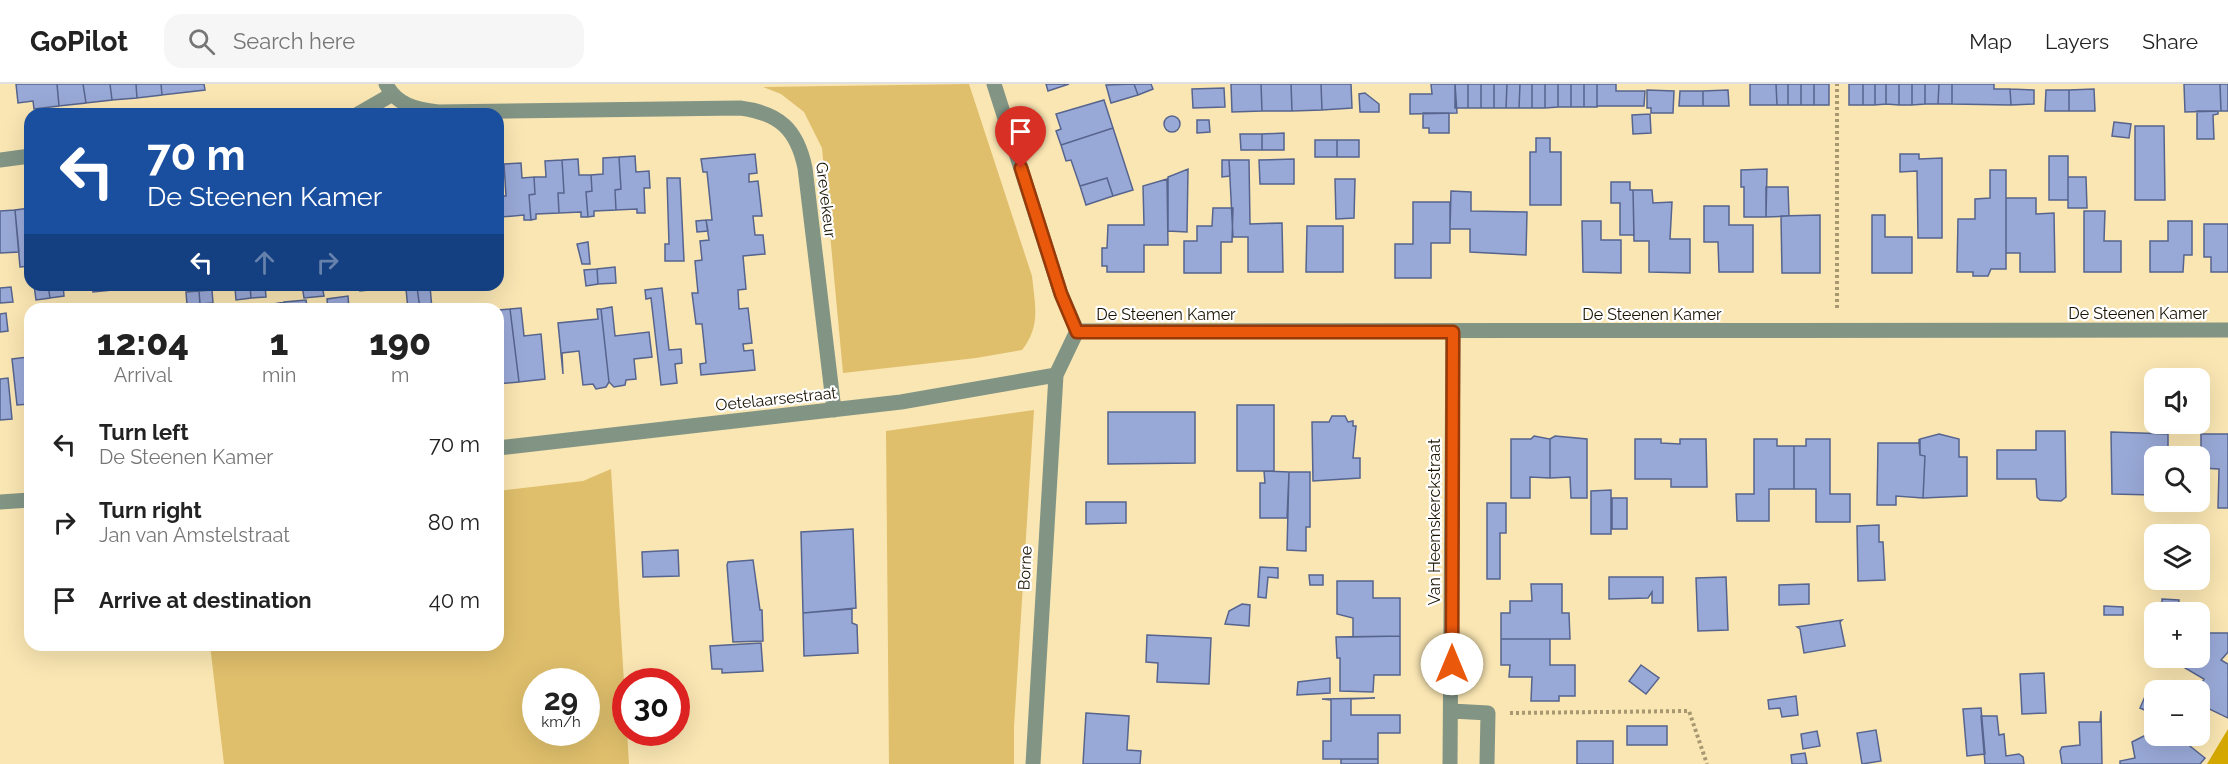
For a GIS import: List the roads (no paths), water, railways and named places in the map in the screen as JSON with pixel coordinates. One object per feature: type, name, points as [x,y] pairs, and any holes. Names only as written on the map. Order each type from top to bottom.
[{"type":"street","points":[[994,84],[1061,294],[1077,332],[1056,375]]},
{"type":"street","points":[[366,108],[389,90]]},
{"type":"street","name":"Grevekeur","points":[[389,90],[413,108]]},
{"type":"street","name":"Grevekeur","points":[[504,111],[740,108],[763,111],[787,127],[800,147],[805,168],[834,410]]},
{"type":"street","points":[[0,160],[24,157]]},
{"type":"street","name":"De Steenen Kamer","points":[[1077,332],[2228,330]]},
{"type":"street","name":"Van Heemskerckstraat","points":[[1450,764],[1453,332]]},
{"type":"street","name":"Oetelaarsestraat","points":[[504,447],[834,410],[1056,375]]},
{"type":"street","name":"Borne","points":[[1033,764],[1056,375]]},
{"type":"street","points":[[0,502],[24,500]]},
{"type":"street","points":[[1452,711],[1488,713],[1487,764]]}]
